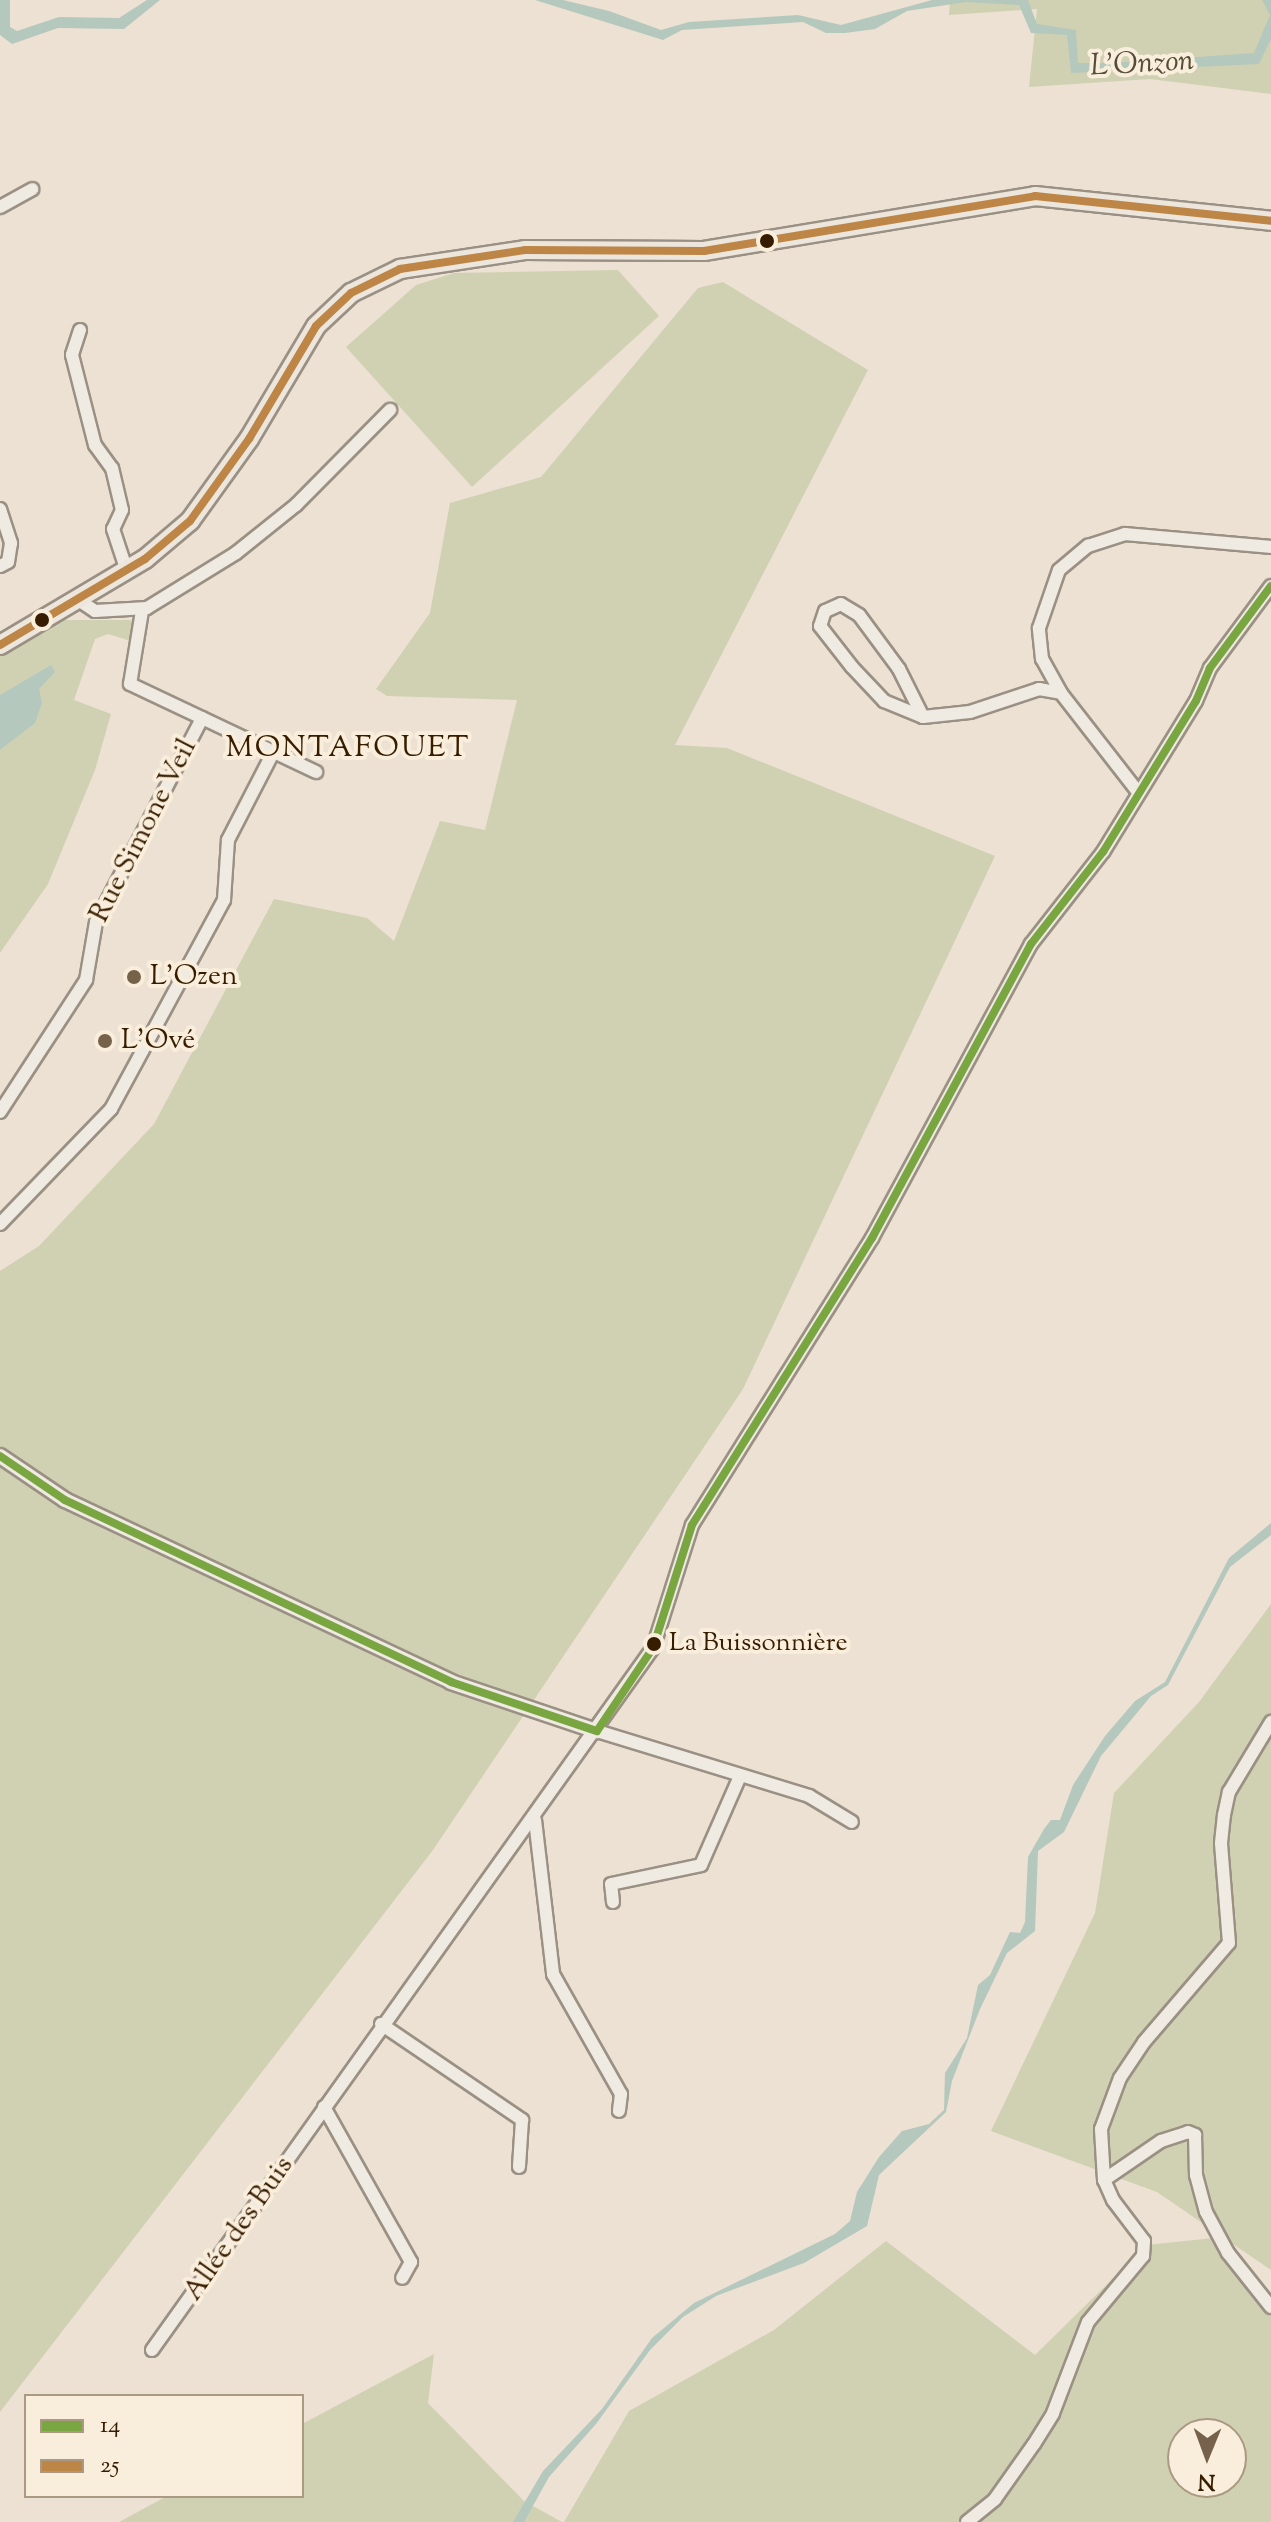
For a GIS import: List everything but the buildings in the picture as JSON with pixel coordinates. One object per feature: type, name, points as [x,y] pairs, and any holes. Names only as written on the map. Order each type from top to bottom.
[{"type":"main road","points":[[0,645],[80,601],[166,542],[220,484],[316,326],[351,293],[400,269],[525,250],[704,251],[1035,196],[1271,221]]},
{"type":"street","points":[[0,207],[32,189]]},
{"type":"street","points":[[80,330],[72,355],[95,445],[112,468],[122,510],[113,529],[127,571]]},
{"type":"street","points":[[80,601],[95,611],[142,611],[236,553],[296,505],[390,410]]},
{"type":"street","points":[[0,509],[11,543],[8,562],[0,566]]},
{"type":"street","points":[[1138,792],[1061,693],[1042,659],[1039,628],[1059,570],[1088,546],[1125,534],[1271,547]]},
{"type":"street","name":"Allée des Buis","points":[[152,2350],[381,2024],[535,1820],[653,1648],[692,1525],[879,1226],[1031,944],[1103,852],[1196,701],[1217,658],[1271,586]]},
{"type":"street","points":[[923,717],[899,669],[859,615],[841,604],[825,611],[820,626],[852,667],[884,701],[923,717],[970,712],[1039,689],[1061,693]]},
{"type":"street","points":[[142,611],[130,684],[316,772]]},
{"type":"street","name":"Rue Simone Veil","points":[[0,1112],[86,980],[96,922],[202,718]]},
{"type":"street","points":[[0,1224],[111,1109],[224,900],[228,840],[273,753]]},
{"type":"street","points":[[0,1456],[65,1500],[451,1682],[809,1796],[852,1822]]},
{"type":"street","points":[[967,2522],[995,2499],[1034,2444],[1053,2413],[1088,2322],[1143,2256],[1144,2241],[1113,2200],[1104,2180],[1101,2129],[1120,2078],[1144,2042],[1229,1943],[1221,1843],[1224,1815],[1242,1766],[1271,1722]]},
{"type":"street","points":[[613,1902],[611,1884],[701,1865],[740,1776]]},
{"type":"street","points":[[535,1820],[553,1974],[621,2094],[619,2111]]},
{"type":"street","points":[[381,2024],[522,2120],[519,2167]]},
{"type":"street","points":[[324,2107],[411,2262],[402,2278]]},
{"type":"street","points":[[1104,2180],[1161,2141],[1188,2132],[1195,2135],[1196,2175],[1206,2212],[1228,2253],[1271,2307]]},
{"type":"green space","points":[[950,0],[1271,0],[1271,94],[1150,79],[1029,87],[1037,9],[949,15]]},
{"type":"green space","points":[[618,270],[659,316],[472,487],[346,347],[416,285],[454,273]]},
{"type":"green space","points":[[723,282],[868,370],[675,745],[727,748],[995,856],[743,1389],[433,1850],[0,2412],[0,1271],[39,1246],[154,1124],[274,899],[367,918],[394,941],[440,821],[485,830],[517,700],[387,696],[376,689],[430,613],[450,503],[541,477],[698,288]]},
{"type":"green space","points":[[61,620],[130,620],[135,622],[134,642],[108,634],[95,639],[74,700],[111,714],[95,770],[48,884],[0,953],[0,655]]},
{"type":"green space","points":[[1271,1604],[1271,2270],[1157,2192],[991,2131],[1095,1913],[1114,1793],[1199,1702]]},
{"type":"green space","points":[[1213,2238],[1271,2302],[1271,2522],[564,2522],[629,2411],[774,2330],[886,2241],[1035,2355],[1147,2245]]},
{"type":"green space","points":[[434,2354],[428,2403],[524,2501],[562,2522],[119,2522],[163,2498],[304,2498],[304,2423]]},
{"type":"water","points":[[0,0],[10,0],[10,27],[17,31],[59,17],[119,18],[147,0],[160,0],[124,29],[58,28],[12,44],[0,35]]},
{"type":"water","name":"L'Onzon","points":[[535,0],[563,0],[609,11],[661,30],[689,22],[798,15],[841,25],[932,0],[1028,0],[1037,24],[1076,30],[1078,63],[1111,63],[1254,53],[1270,15],[1262,0],[1271,0],[1271,39],[1259,64],[1071,73],[1067,35],[1031,33],[1019,5],[966,2],[907,11],[875,29],[845,33],[826,33],[803,22],[682,30],[663,40]]},
{"type":"water","points":[[51,665],[55,672],[39,689],[42,703],[35,723],[0,750],[0,695]]},
{"type":"water","points":[[1271,1523],[1271,1535],[1230,1567],[1168,1685],[1151,1696],[1101,1756],[1064,1832],[1038,1851],[1035,1931],[1007,1953],[980,2009],[952,2081],[946,2112],[879,2175],[867,2226],[804,2263],[716,2296],[683,2317],[650,2350],[596,2424],[549,2477],[524,2522],[513,2522],[543,2471],[602,2409],[652,2338],[694,2303],[835,2234],[850,2221],[857,2192],[879,2157],[902,2131],[929,2124],[944,2110],[945,2073],[967,2038],[978,1985],[990,1975],[1010,1932],[1020,1933],[1025,1922],[1028,1857],[1051,1820],[1060,1820],[1073,1785],[1105,1736],[1135,1701],[1165,1682],[1229,1558]]},
{"type":"transit line","name":"25","points":[[0,645],[145,559],[190,521],[249,439],[316,326],[351,293],[400,269],[525,250],[704,251],[1035,196],[1271,221]]},
{"type":"transit line","name":"14","points":[[597,1731],[653,1648],[692,1525],[872,1238],[1031,944],[1103,852],[1196,701],[1210,668],[1271,586]]},
{"type":"transit line","name":"14","points":[[0,1456],[65,1500],[451,1682],[597,1731]]},
{"type":"place","name":"L'Ozen","points":[[134,977]]},
{"type":"place","name":"L'Ové","points":[[105,1041]]},
{"type":"place","name":"La Buissonnière","points":[[654,1644]]},
{"type":"district","name":"MONTAFOUET","points":[[348,749]]}]
